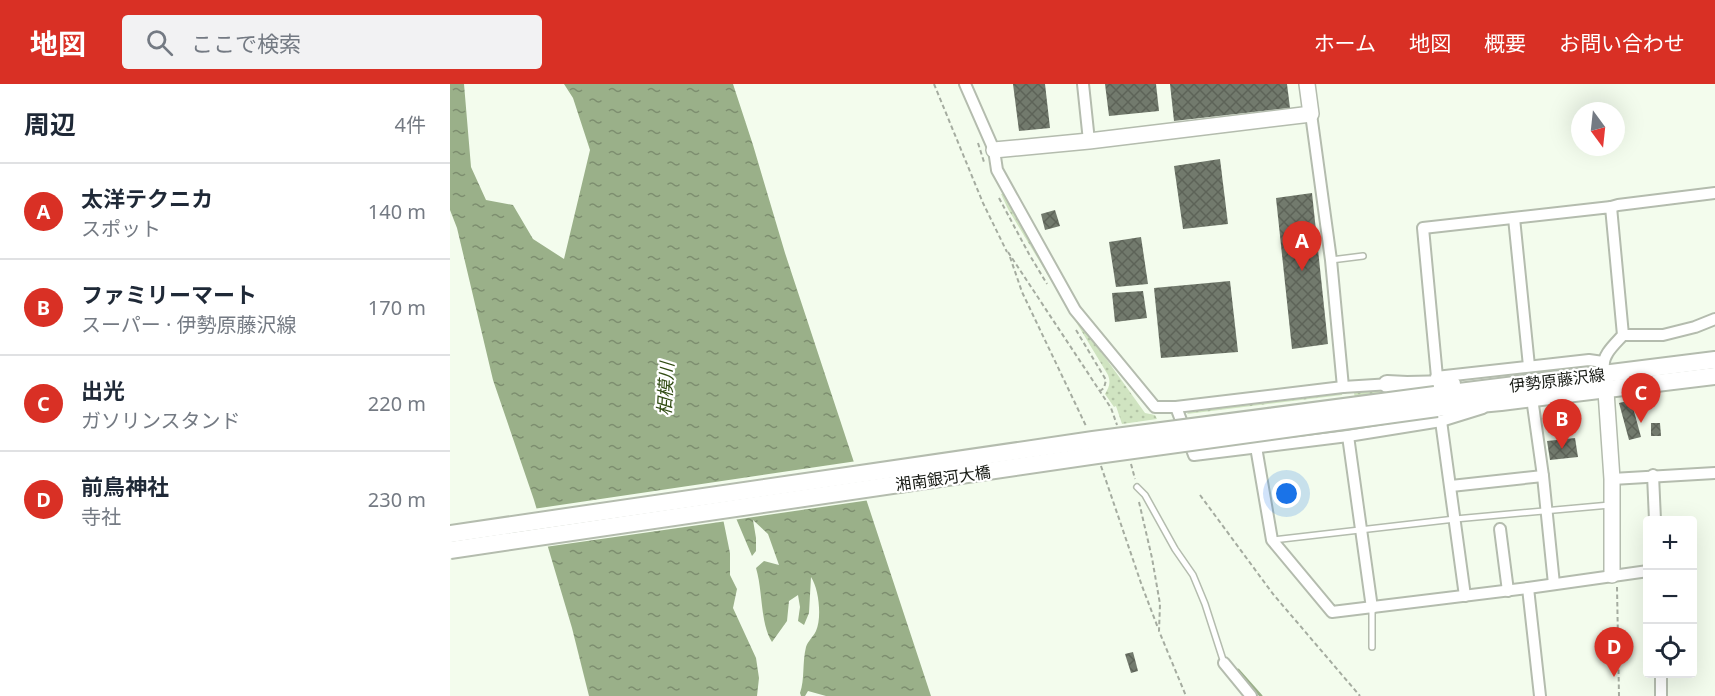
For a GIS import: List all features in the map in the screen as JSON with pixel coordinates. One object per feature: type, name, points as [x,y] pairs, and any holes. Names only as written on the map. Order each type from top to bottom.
[{"type":"main road","name":"伊勢原藤沢線","points":[[1438,408],[1478,389],[1715,360]]},
{"type":"main road","name":"伊勢原藤沢線","points":[[1438,408],[1532,398],[1605,375],[1715,376]]},
{"type":"main road","points":[[1387,384],[1407,386],[1469,383],[1478,389]]},
{"type":"main road","name":"湘南銀河大橋","points":[[450,534],[1093,440],[1438,408]]},
{"type":"main road","name":"湘南銀河大橋","points":[[450,550],[1438,408]]},
{"type":"street","points":[[965,84],[994,150],[997,170],[1075,310],[1155,407],[1176,407],[1589,360],[1605,375]]},
{"type":"street","points":[[1083,84],[1089,141]]},
{"type":"street","points":[[1307,84],[1331,260],[1343,387]]},
{"type":"street","points":[[994,150],[1311,114]]},
{"type":"street","points":[[1437,377],[1423,228],[1715,193]]},
{"type":"street","points":[[1611,207],[1623,335],[1605,375],[1612,478],[1615,575]]},
{"type":"street","points":[[1514,218],[1529,366]]},
{"type":"street","points":[[1623,335],[1663,335],[1715,319]]},
{"type":"street","points":[[1532,398],[1554,584]]},
{"type":"street","points":[[1176,407],[1194,454],[1348,436],[1438,408],[1465,596]]},
{"type":"street","points":[[1348,436],[1372,608]]},
{"type":"street","points":[[1256,447],[1272,540],[1332,612],[1508,591],[1643,572]]},
{"type":"street","points":[[1612,478],[1715,473]]},
{"type":"street","points":[[1653,475],[1655,516]]},
{"type":"street","points":[[1451,486],[1543,476]]},
{"type":"street","points":[[1500,530],[1508,591]]},
{"type":"street","points":[[1528,588],[1540,696]]},
{"type":"street","points":[[1224,663],[1251,696]]},
{"type":"street","points":[[1660,678],[1661,696]]},
{"type":"lane","points":[[1331,260],[1363,256]]},
{"type":"lane","points":[[1137,487],[1145,495],[1175,549],[1193,575],[1224,663]]},
{"type":"lane","points":[[1272,540],[1455,519],[1612,505]]},
{"type":"lane","points":[[1372,608],[1372,646]]},
{"type":"path","points":[[934,84],[982,203],[1008,252],[1111,408]]},
{"type":"path","points":[[1008,252],[1022,292],[1087,428]]},
{"type":"path","points":[[1100,463],[1142,586],[1186,696]]},
{"type":"path","points":[[1132,470],[1160,604],[1159,631]]},
{"type":"path","points":[[1200,495],[1273,594],[1360,696]]},
{"type":"path","points":[[1615,575],[1619,696]]},
{"type":"shaded area","points":[[1004,193],[1082,325],[1145,413],[1155,415],[1157,419],[1122,424],[1116,406],[1114,407],[1105,394],[1109,385],[1108,375],[1008,209],[1001,194]]},
{"type":"shaded area","points":[[1430,388],[1355,398],[1354,393],[1356,391]]},
{"type":"shaded area","points":[[1342,392],[1342,395],[1187,414],[1191,409]]},
{"type":"water","name":"相模川","points":[[450,84],[464,84],[471,167],[486,200],[513,205],[533,239],[564,259],[590,150],[573,98],[564,84],[733,84],[785,253],[931,696],[826,696],[808,691],[805,696],[801,696],[806,647],[816,631],[819,619],[818,596],[814,582],[811,577],[809,613],[804,625],[798,621],[800,607],[798,595],[789,601],[787,621],[772,642],[765,626],[756,568],[764,561],[779,565],[768,534],[753,520],[756,551],[752,556],[730,504],[719,499],[730,553],[730,575],[737,589],[733,608],[756,658],[759,678],[757,696],[589,696],[572,628],[534,500],[493,380],[457,228],[450,210]]},
{"type":"pier","points":[[857,461],[870,500],[733,520],[727,506],[723,504],[727,521],[545,547],[533,509]]},
{"type":"building","points":[[1013,84],[1045,84],[1050,128],[1019,131]]},
{"type":"building","points":[[1105,84],[1156,84],[1159,111],[1109,116]]},
{"type":"building","points":[[1170,84],[1287,84],[1290,108],[1174,121]]},
{"type":"building","points":[[1220,159],[1228,224],[1183,229],[1174,166]]},
{"type":"building","points":[[1312,193],[1328,344],[1292,349],[1276,198]]},
{"type":"building","points":[[1055,210],[1060,226],[1045,230],[1041,214]]},
{"type":"building","points":[[1141,237],[1148,284],[1116,287],[1109,242]]},
{"type":"building","points":[[1230,281],[1238,352],[1161,358],[1154,288]]},
{"type":"building","points":[[1143,291],[1147,318],[1115,322],[1112,293]]},
{"type":"building","points":[[1631,400],[1641,437],[1629,440],[1619,403]]},
{"type":"building","points":[[1651,423],[1660,423],[1661,436],[1651,436]]},
{"type":"building","points":[[1575,438],[1578,457],[1550,460],[1547,441]]},
{"type":"building","points":[[1133,652],[1138,671],[1131,673],[1125,654]]},
{"type":"waterway","points":[[1238,670],[1261,696]]},
{"type":"place","name":"太洋テクニカ","points":[[1302,271]]},
{"type":"place","name":"出光","points":[[1641,423]]},
{"type":"place","name":"ファミリーマート","points":[[1562,449]]},
{"type":"place","name":"前鳥神社","points":[[1614,677]]}]
